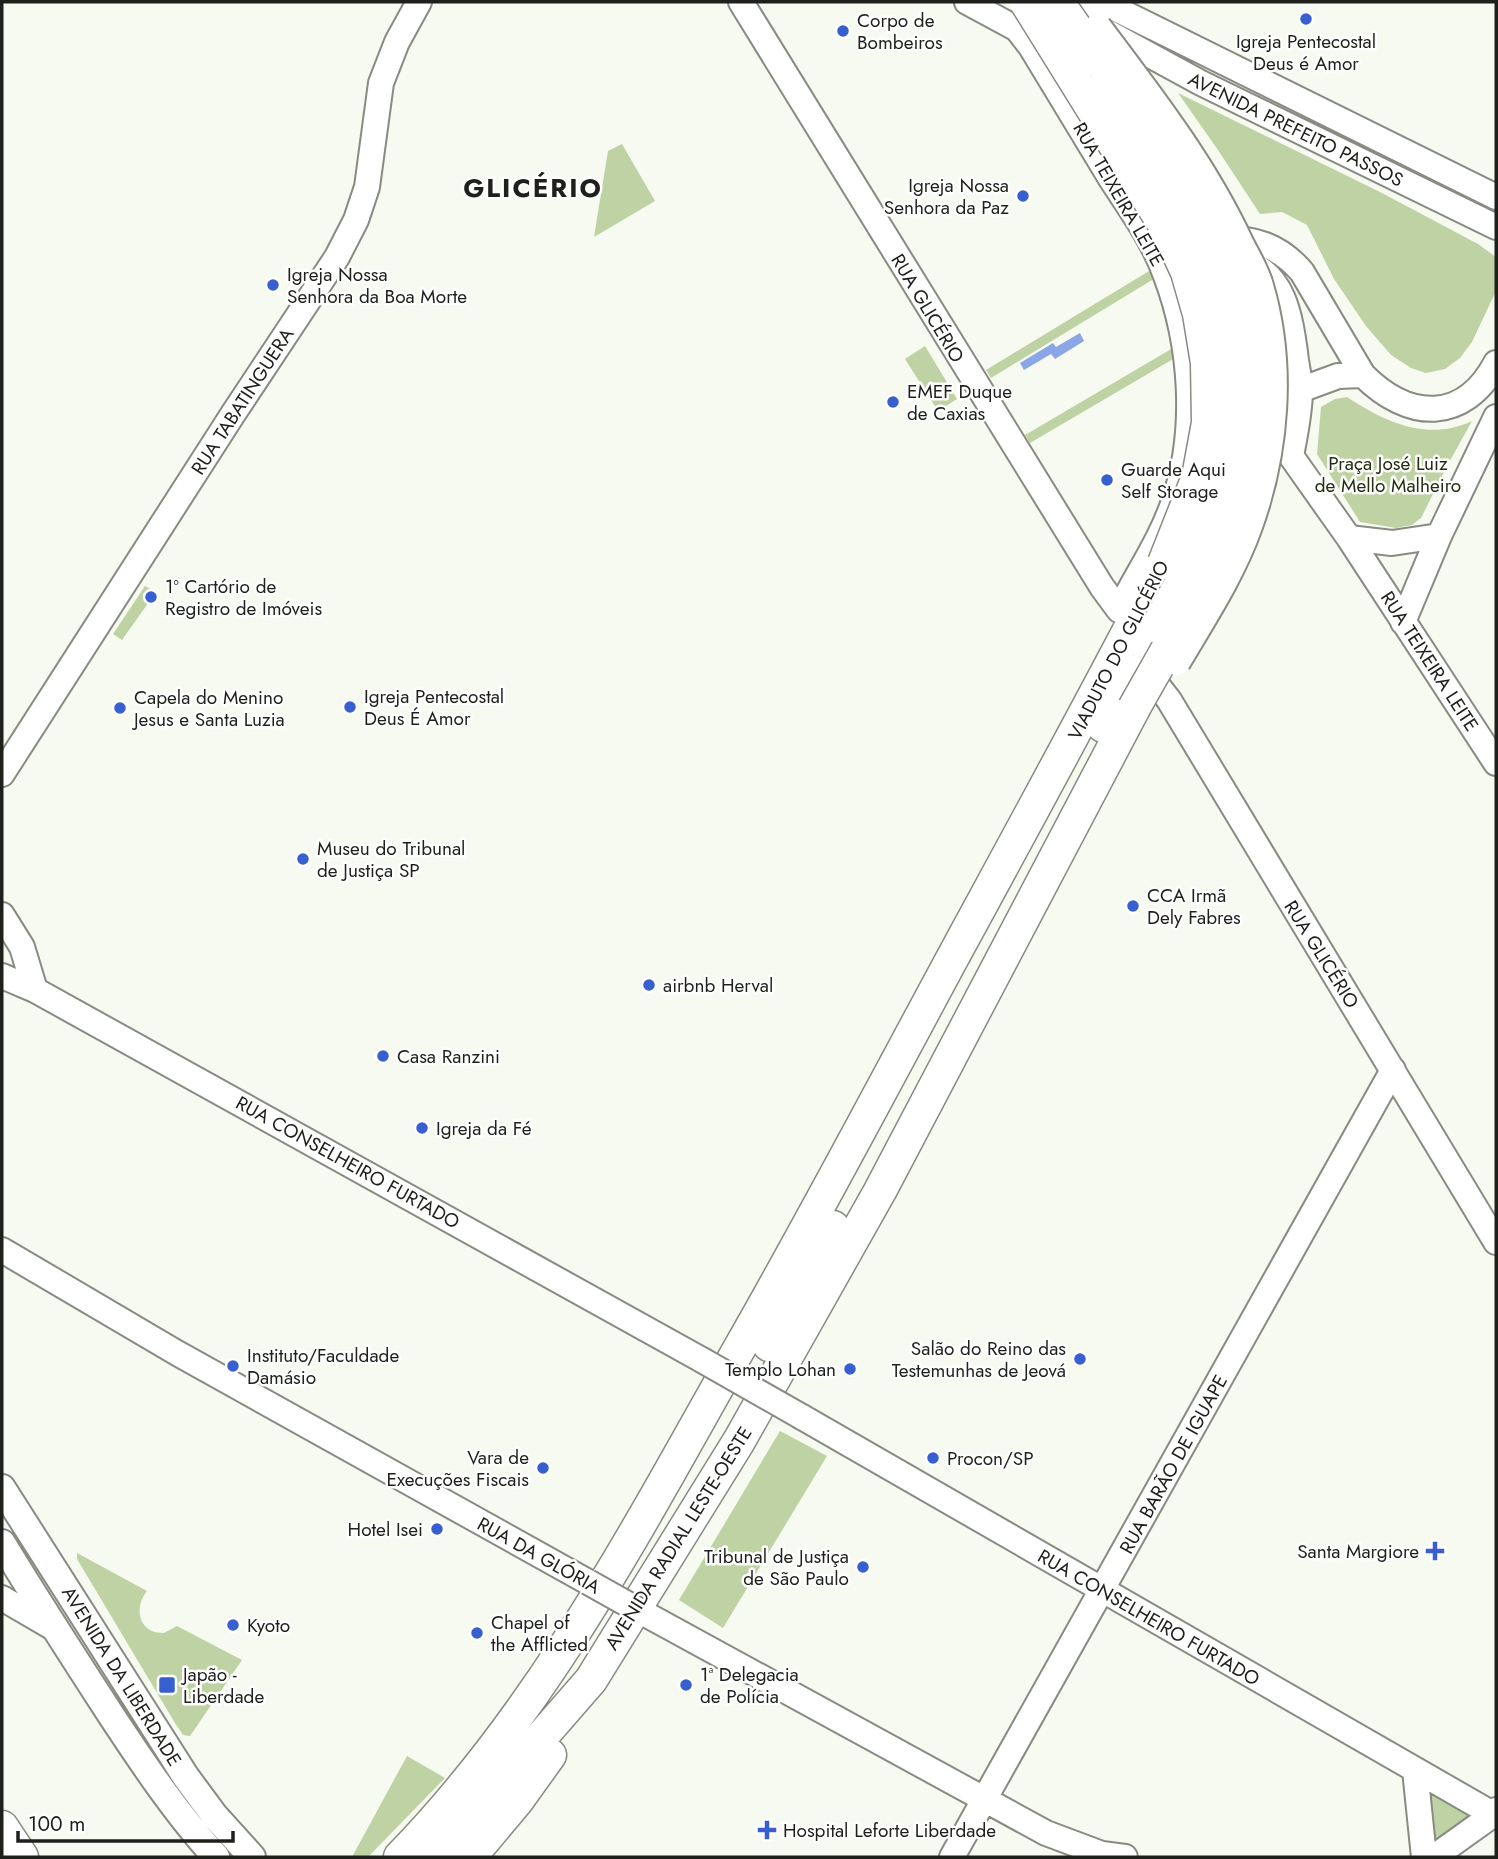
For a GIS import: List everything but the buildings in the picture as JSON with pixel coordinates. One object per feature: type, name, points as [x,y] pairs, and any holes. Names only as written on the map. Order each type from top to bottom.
[{"type":"highway","name":"VIADUTO DO GLICÉRIO","points":[[815,1220],[1164,563],[1198,477],[1208,423],[1207,363],[1199,314],[1187,272],[1167,229],[1063,59],[1035,7]]},
{"type":"highway","name":"VIADUTO DO GLICÉRIO","points":[[880,1191],[1134,708],[1180,626],[1221,540],[1238,493],[1246,441],[1251,380],[1244,316],[1232,272],[1215,233],[1188,185],[1149,127],[1035,7]]},
{"type":"highway","points":[[739,1441],[740,1400],[815,1220],[1090,661],[1119,610]]},
{"type":"highway","points":[[815,1220],[1127,684],[1142,670]]},
{"type":"highway","name":"AVENIDA RADIAL LESTE-OESTE","points":[[437,1857],[591,1681],[739,1441],[880,1191]]},
{"type":"highway","name":"AVENIDA RADIAL LESTE-OESTE","points":[[400,1857],[490,1754],[572,1638],[815,1220]]},
{"type":"highway","points":[[470,1857],[517,1801],[563,1737],[579,1710],[591,1681]]},
{"type":"highway","points":[[2,1827],[22,1857]]},
{"type":"highway","points":[[2,1844],[7,1857]]},
{"type":"main road","name":"VIADUTO DO GLICÉRIO","points":[[1079,2],[1100,14],[1224,208],[1260,284],[1269,323],[1273,372],[1272,422],[1263,479],[1248,527],[1226,579],[1165,682],[1134,708]]},
{"type":"main road","name":"AVENIDA DA LIBERDADE","points":[[2,1488],[186,1777],[214,1815],[253,1857]]},
{"type":"main road","points":[[6,1560],[26,1549],[28,1528]]},
{"type":"main road","name":"AVENIDA DA LIBERDADE","points":[[6,1560],[165,1796],[188,1827],[216,1857]]},
{"type":"street","name":"RUA TABATINGUERA","points":[[2,774],[337,257],[356,220],[367,187],[381,83],[397,42],[419,2]]},
{"type":"street","name":"RUA GLICÉRIO","points":[[741,2],[985,401],[1119,610]]},
{"type":"street","points":[[967,2],[1035,7]]},
{"type":"street","name":"RUA TEIXEIRA LEITE","points":[[1035,7],[1031,47],[1152,244],[1166,276],[1181,326],[1189,415],[1184,465],[1172,508],[1119,610]]},
{"type":"street","name":"AVENIDA PREFEITO PASSOS","points":[[1100,14],[1201,83],[1496,227]]},
{"type":"street","name":"AVENIDA PREFEITO PASSOS","points":[[1100,14],[1496,197]]},
{"type":"street","name":"VIADUTO DO GLICÉRIO","points":[[1063,59],[1130,133],[1188,226],[1210,280],[1224,328],[1229,375],[1227,432],[1220,473],[1199,537],[1151,630],[1142,670]]},
{"type":"street","points":[[1152,244],[1233,238],[1258,241],[1281,251],[1302,272],[1363,375],[1391,398],[1410,406],[1429,410],[1444,408],[1488,393],[1496,362]]},
{"type":"street","points":[[1152,244],[1238,260],[1265,271],[1278,287],[1285,304],[1300,390],[1338,376],[1363,375]]},
{"type":"street","name":"RUA TEIXEIRA LEITE","points":[[1300,390],[1291,456],[1349,538],[1496,763]]},
{"type":"street","points":[[1403,622],[1439,536],[1496,416]]},
{"type":"street","points":[[1349,538],[1392,543],[1439,536]]},
{"type":"street","name":"RUA GLICÉRIO","points":[[1142,670],[1168,700],[1496,1242]]},
{"type":"street","points":[[2,915],[35,990]]},
{"type":"street","name":"RUA CONSELHEIRO FURTADO","points":[[2,976],[35,990],[697,1357],[1415,1770],[1495,1813]]},
{"type":"street","name":"RUA BARÃO DE IGUAPE","points":[[952,1857],[1393,1070]]},
{"type":"street","name":"RUA DA GLÓRIA","points":[[2,1250],[178,1353],[984,1801],[1046,1833],[1102,1854],[1125,1857]]},
{"type":"street","points":[[2,1598],[55,1629]]},
{"type":"street","points":[[1415,1770],[1424,1857]]},
{"type":"street","points":[[1433,1857],[1495,1813]]},
{"type":"green space","points":[[1178,93],[1382,193],[1478,244],[1496,257],[1496,291],[1472,342],[1460,358],[1445,369],[1426,373],[1411,368],[1391,355],[1366,326],[1334,279],[1307,225],[1282,212],[1260,214]]},
{"type":"green space","points":[[622,144],[655,201],[594,237],[608,151]]},
{"type":"green space","points":[[1154,268],[1157,277],[991,378],[986,370]]},
{"type":"green space","points":[[1178,345],[1180,355],[1030,443],[1025,435]]},
{"type":"green space","points":[[925,346],[957,399],[938,411],[905,359]]},
{"type":"green space","name":"Praça José Luiz de Mello Malheiro","points":[[1347,397],[1376,414],[1407,426],[1439,430],[1472,421],[1421,518],[1412,525],[1396,528],[1360,522],[1317,454],[1321,407],[1335,399]]},
{"type":"green space","points":[[145,586],[156,592],[122,640],[113,634]]},
{"type":"green space","points":[[780,1431],[827,1456],[723,1628],[679,1600]]},
{"type":"green space","points":[[77,1553],[147,1591],[140,1605],[140,1612],[144,1625],[149,1629],[164,1633],[177,1626],[242,1660],[190,1736],[183,1735],[175,1723],[77,1559]]},
{"type":"green space","points":[[407,1756],[445,1778],[368,1857],[352,1857]]},
{"type":"green space","points":[[1418,1778],[1485,1815],[1426,1855]]},
{"type":"water","points":[[1080,333],[1084,341],[1055,359],[1051,354],[1024,370],[1020,363],[1053,343],[1056,347]]},
{"type":"place","name":"Igreja Pentecostal Deus é Amor","points":[[1306,19]]},
{"type":"place","name":"Corpo de Bombeiros","points":[[843,31]]},
{"type":"place","name":"Igreja Nossa Senhora da Paz","points":[[1023,196]]},
{"type":"place","name":"Igreja Nossa Senhora da Boa Morte","points":[[273,285]]},
{"type":"place","name":"EMEF Duque de Caxias","points":[[893,402]]},
{"type":"place","name":"Guarde Aqui Self Storage","points":[[1107,480]]},
{"type":"place","name":"1º Cartório de Registro de Imóveis","points":[[151,597]]},
{"type":"place","name":"Igreja Pentecostal Deus É Amor","points":[[350,707]]},
{"type":"place","name":"Capela do Menino Jesus e Santa Luzia","points":[[120,708]]},
{"type":"place","name":"Museu do Tribunal de Justiça SP","points":[[303,859]]},
{"type":"place","name":"CCA Irmã Dely Fabres","points":[[1133,906]]},
{"type":"place","name":"airbnb Herval","points":[[649,985]]},
{"type":"place","name":"Casa Ranzini","points":[[383,1056]]},
{"type":"place","name":"Igreja da Fé","points":[[422,1128]]},
{"type":"place","name":"Salão do Reino das Testemunhas de Jeová","points":[[1080,1359]]},
{"type":"place","name":"Instituto/Faculdade Damásio","points":[[233,1366]]},
{"type":"place","name":"Templo Lohan","points":[[850,1369]]},
{"type":"place","name":"Procon/SP","points":[[933,1458]]},
{"type":"place","name":"Vara de Execuções Fiscais","points":[[543,1468]]},
{"type":"place","name":"Hotel Isei","points":[[437,1529]]},
{"type":"place","name":"Santa Margiore","points":[[1435,1551]]},
{"type":"place","name":"Tribunal de Justiça de São Paulo","points":[[863,1567]]},
{"type":"place","name":"Kyoto","points":[[233,1625]]},
{"type":"place","name":"Chapel of the Afflicted","points":[[477,1633]]},
{"type":"place","name":"Japão - Liberdade","points":[[167,1685]]},
{"type":"place","name":"1ª Delegacia de Polícia","points":[[686,1685]]},
{"type":"place","name":"Hospital Leforte Liberdade","points":[[767,1830]]},
{"type":"district","name":"GLICÉRIO","points":[[533,188]]}]
